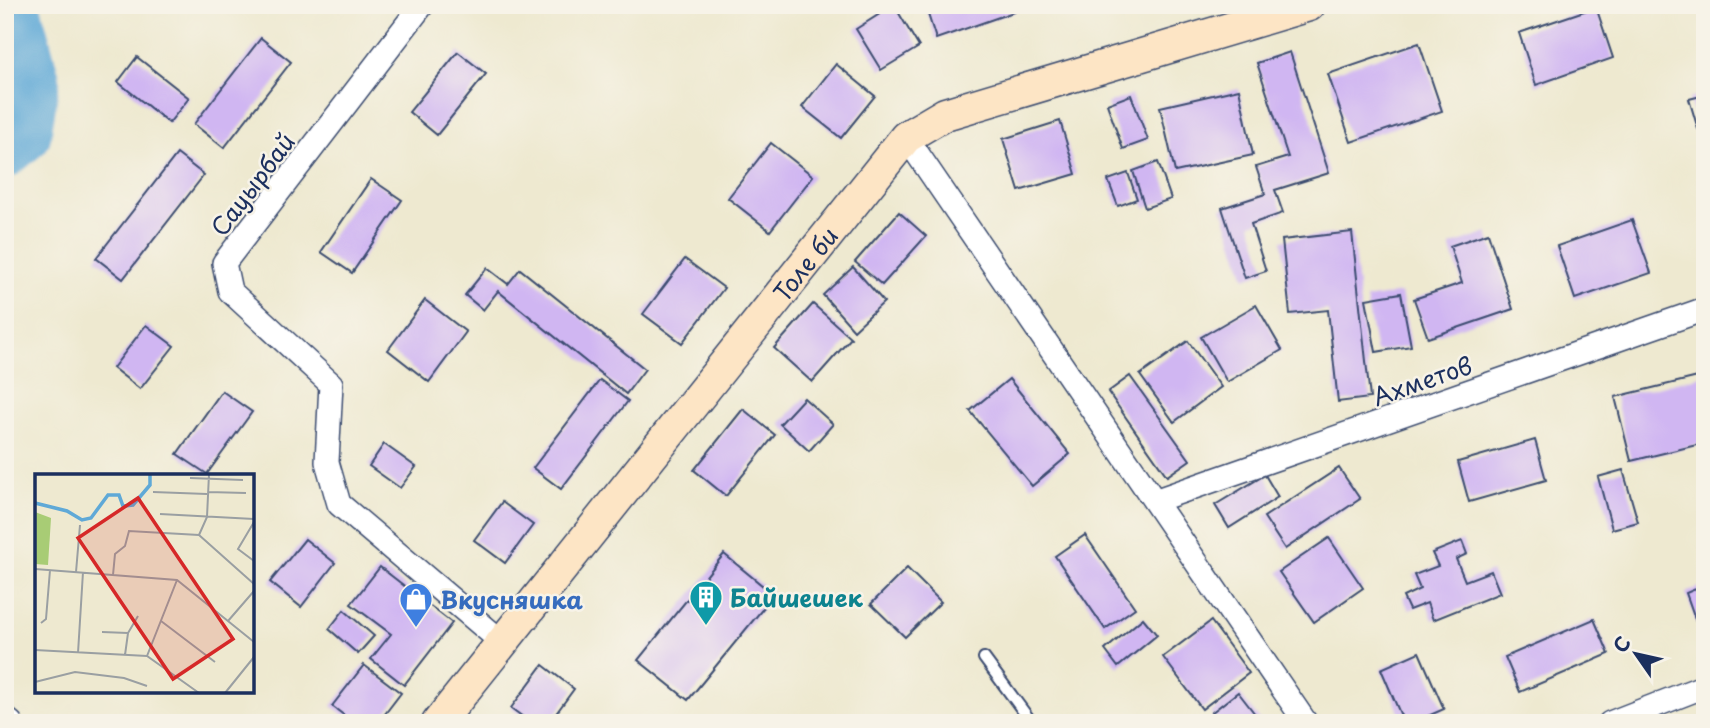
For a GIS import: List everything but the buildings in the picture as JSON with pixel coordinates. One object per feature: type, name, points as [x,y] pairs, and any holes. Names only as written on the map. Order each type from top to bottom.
[{"type":"main road","name":"Толе би","points":[[438,723],[906,137],[945,114],[1310,5]]},
{"type":"street","name":"Сауырбай","points":[[422,5],[225,263],[230,291],[331,384],[327,462],[339,504],[503,643]]},
{"type":"street","points":[[906,137],[1157,500],[1306,723]]},
{"type":"street","name":"Ахметов","points":[[1157,500],[1705,309]]},
{"type":"street","points":[[1610,723],[1705,686]]},
{"type":"street","points":[[5,718],[11,723]]},
{"type":"lane","points":[[984,658],[1032,723]]},
{"type":"waterway","points":[[5,152],[25,135],[34,80],[14,5]]},
{"type":"place","name":"Байшешек","points":[[706,627]]},
{"type":"place","name":"Вкусняшка","points":[[416,629]]}]
